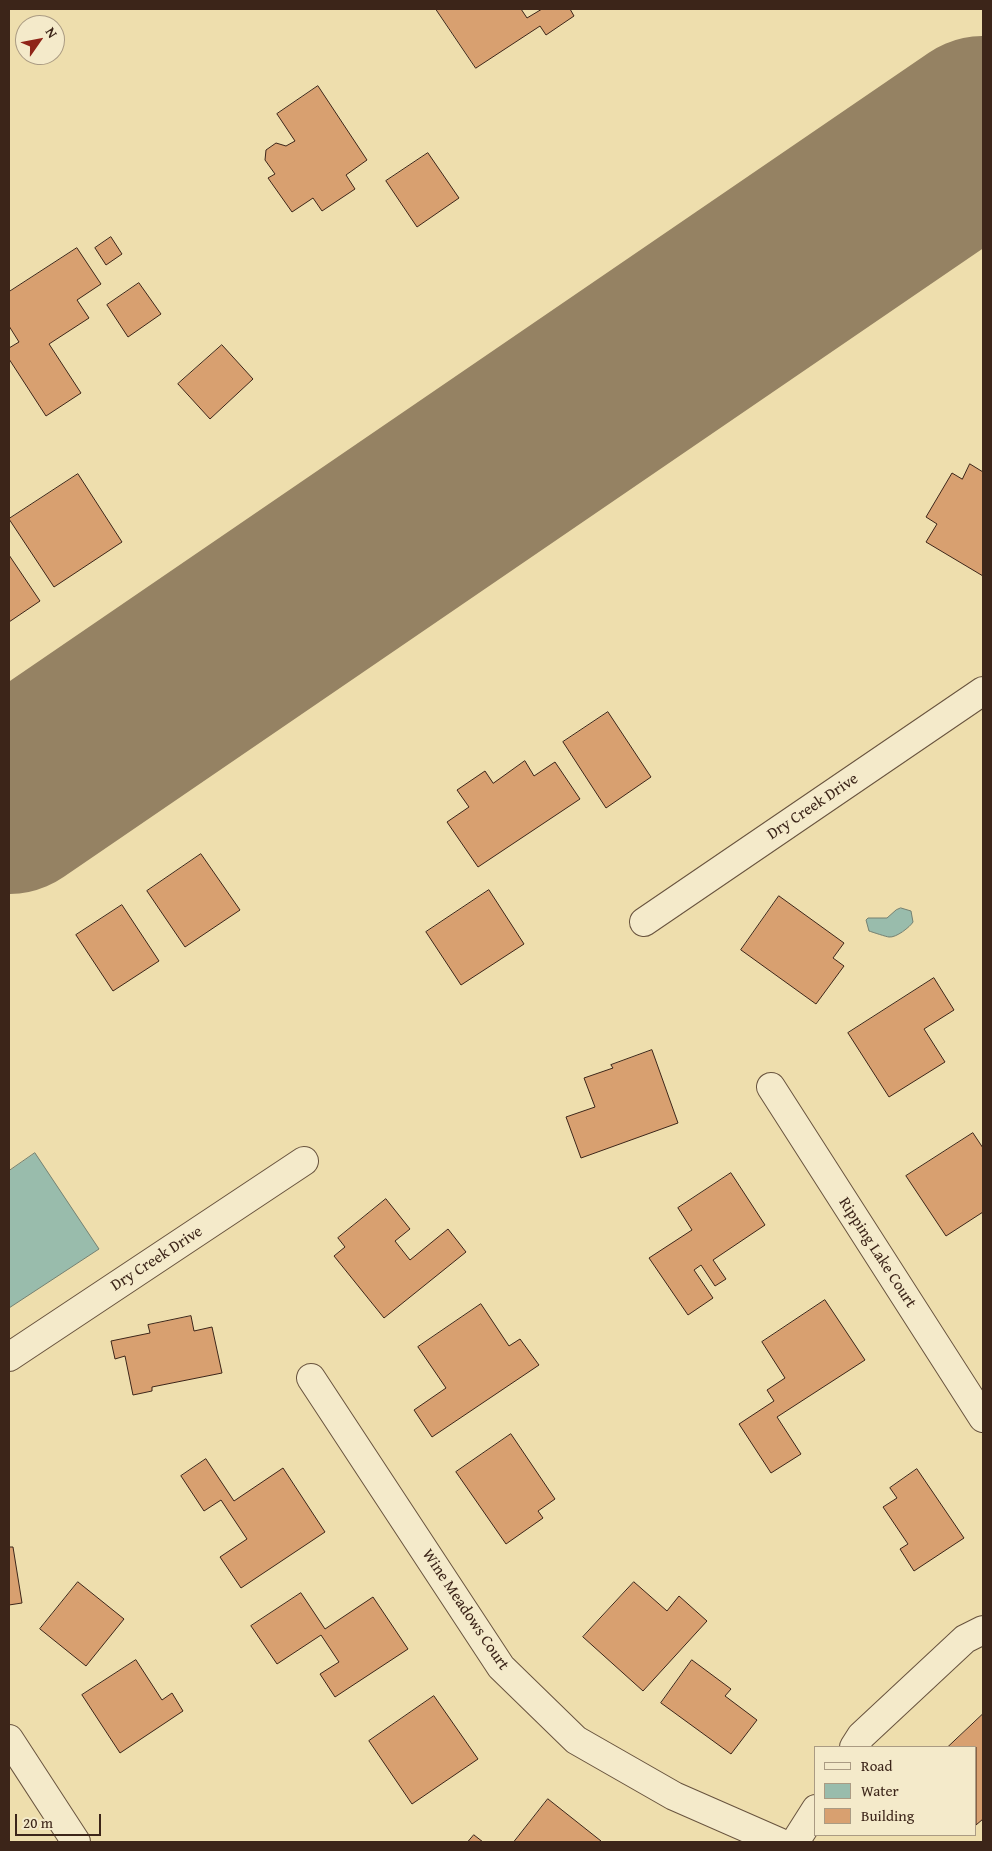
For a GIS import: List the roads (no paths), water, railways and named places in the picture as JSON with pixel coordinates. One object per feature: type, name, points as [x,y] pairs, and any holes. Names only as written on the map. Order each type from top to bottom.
[{"type":"street","name":"Dry Creek Drive","points":[[644,922],[983,691]]},
{"type":"street","name":"Ripping Lake Court","points":[[771,1087],[983,1418]]},
{"type":"street","name":"Dry Creek Drive","points":[[9,1357],[304,1161]]},
{"type":"street","name":"Wine Meadows Court","points":[[311,1378],[501,1667],[576,1740],[674,1796],[779,1842]]},
{"type":"street","points":[[855,1746],[861,1736],[965,1639],[983,1630]]},
{"type":"street","points":[[9,1739],[76,1842]]},
{"type":"street","points":[[795,1842],[814,1812]]},
{"type":"water","points":[[901,908],[911,911],[913,922],[909,927],[892,937],[869,931],[866,920],[868,918],[887,918]]},
{"type":"water","points":[[35,1153],[99,1249],[9,1308],[9,1171]]}]
